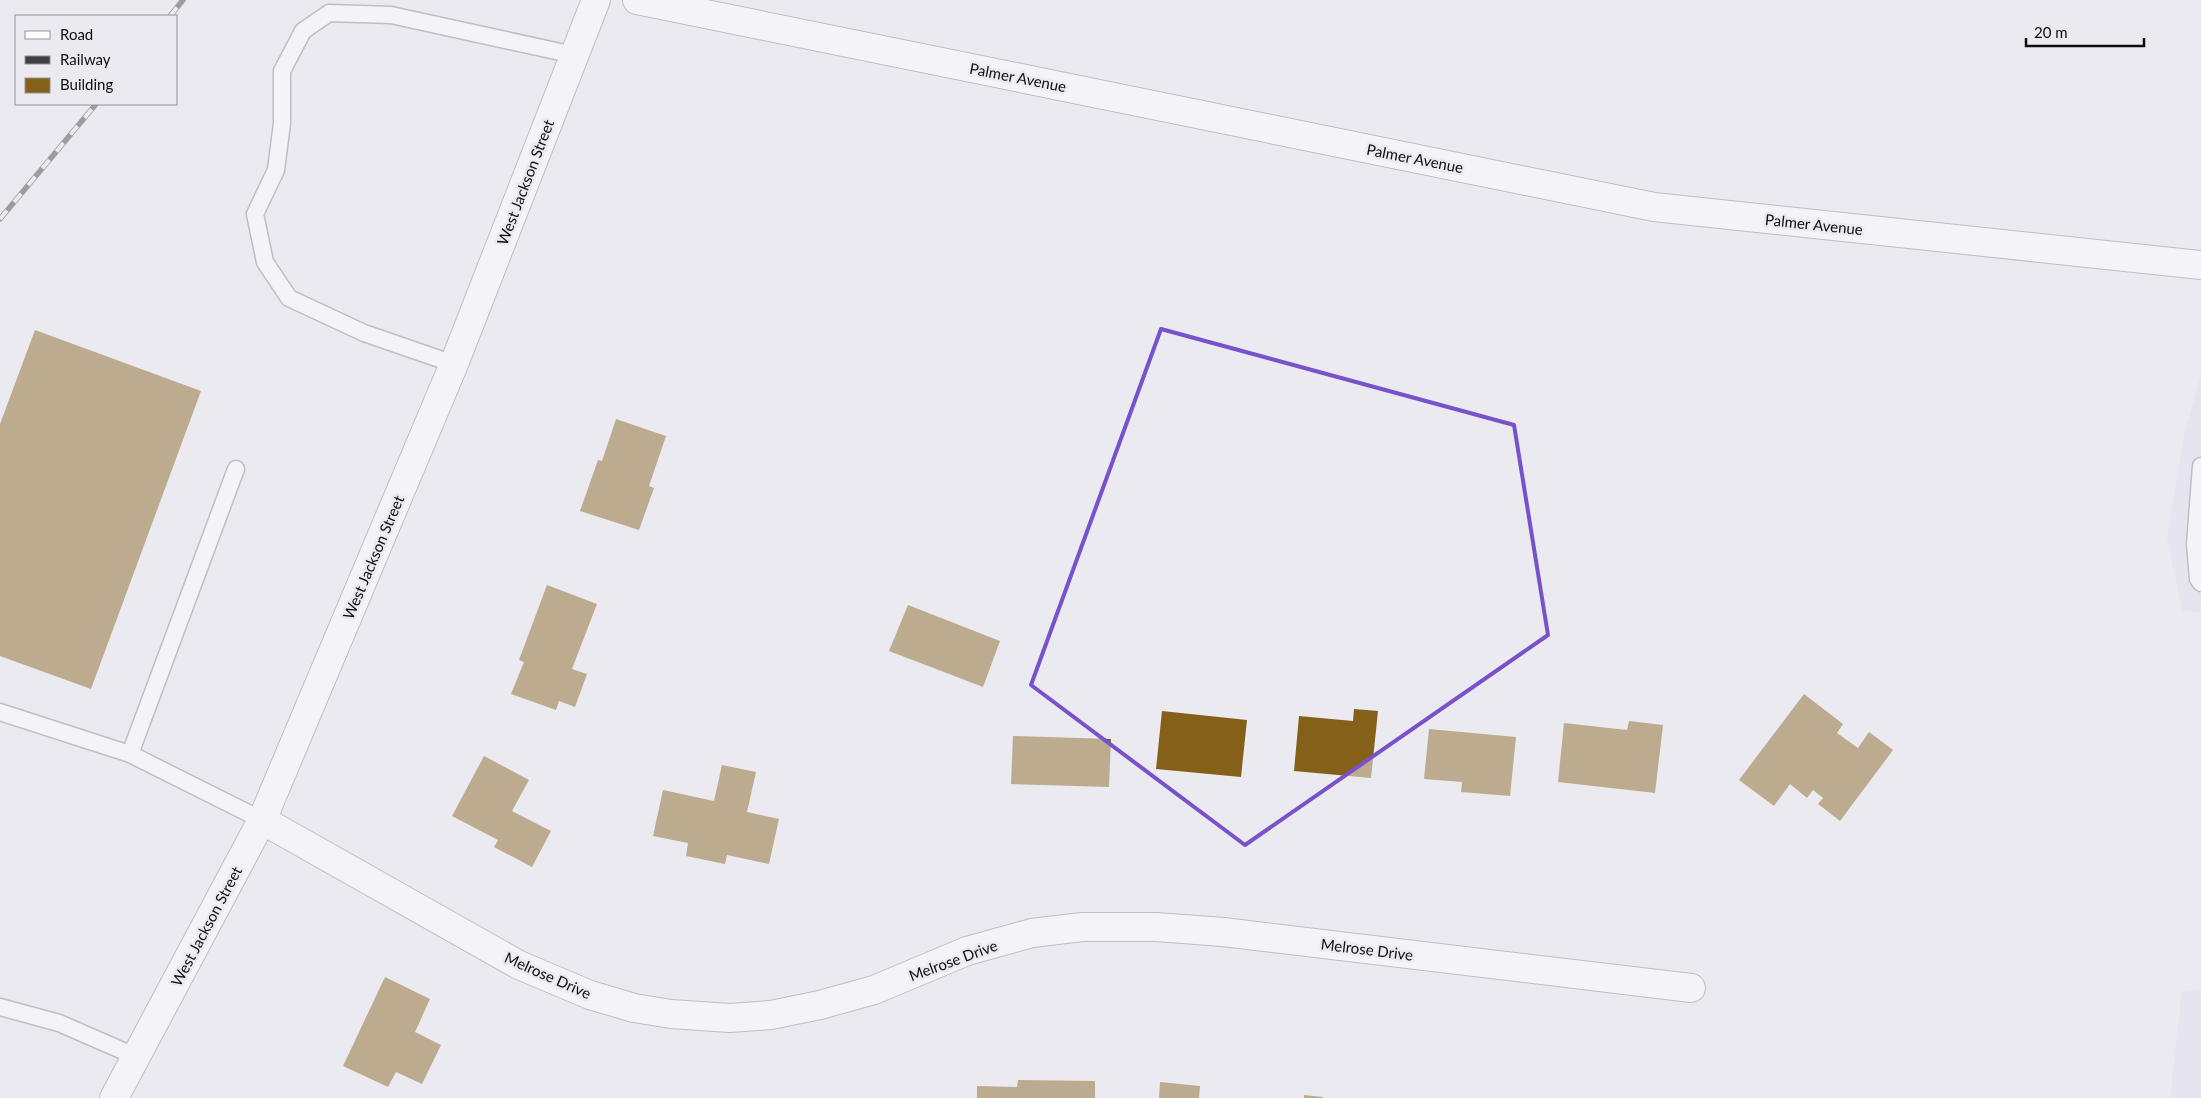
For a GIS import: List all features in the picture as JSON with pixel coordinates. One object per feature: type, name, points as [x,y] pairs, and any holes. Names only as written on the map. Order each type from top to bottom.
[{"type":"street","name":"West Jackson Street","points":[[114,1098],[262,820],[454,364],[596,0]]},
{"type":"street","name":"Palmer Avenue","points":[[637,0],[1654,207],[2201,264]]},
{"type":"street","name":"Melrose Drive","points":[[262,820],[518,965],[590,994],[634,1008],[671,1014],[730,1018],[771,1015],[820,1005],[874,990],[967,951],[1032,933],[1082,927],[1156,927],[1223,932],[1691,988]]},
{"type":"lane","points":[[454,364],[364,333],[289,298],[265,262],[256,214],[276,170],[282,123],[282,71],[303,31],[329,13],[391,15],[574,55]]},
{"type":"lane","points":[[2199,581],[2195,544],[2201,466]]},
{"type":"lane","points":[[130,754],[236,469]]},
{"type":"lane","points":[[0,712],[130,754],[262,820]]},
{"type":"lane","points":[[0,1007],[59,1023],[137,1057]]},
{"type":"highlighted area","points":[[1161,329],[1514,425],[1548,635],[1245,845],[1031,685]]},
{"type":"shaded area","points":[[2201,374],[2201,613],[2182,610],[2167,537],[2183,440]]},
{"type":"shaded area","points":[[2201,989],[2201,1098],[2170,1098],[2182,991]]},
{"type":"building","points":[[35,330],[201,391],[91,689],[0,656],[0,424]]},
{"type":"building","points":[[616,419],[666,436],[649,486],[654,488],[639,530],[580,511],[598,460],[602,461]]},
{"type":"building","points":[[547,585],[597,604],[572,669],[587,674],[575,707],[559,701],[556,710],[511,694],[524,662],[519,660]]},
{"type":"building","points":[[908,605],[1000,641],[983,687],[889,651]]},
{"type":"building","points":[[1804,694],[1843,724],[1837,733],[1858,748],[1869,732],[1893,750],[1840,821],[1818,804],[1823,798],[1813,790],[1807,798],[1790,784],[1774,806],[1739,780]]},
{"type":"building","points":[[1354,709],[1378,711],[1371,778],[1294,771],[1299,716],[1353,721]]},
{"type":"building","points":[[1162,711],[1247,720],[1241,777],[1156,769]]},
{"type":"building","points":[[1629,721],[1663,725],[1655,793],[1558,782],[1564,723],[1627,730]]},
{"type":"building","points":[[1429,729],[1516,737],[1510,796],[1461,792],[1462,782],[1424,779]]},
{"type":"building","points":[[1013,736],[1111,739],[1109,787],[1011,784]]},
{"type":"building","points":[[484,756],[529,780],[512,811],[551,831],[532,867],[494,847],[498,840],[452,816]]},
{"type":"building","points":[[722,765],[756,772],[747,812],[779,819],[769,864],[727,855],[725,864],[686,856],[688,843],[653,836],[663,790],[714,801]]},
{"type":"building","points":[[385,977],[430,999],[415,1032],[441,1045],[422,1084],[396,1072],[388,1087],[343,1066]]},
{"type":"building","points":[[1018,1080],[1095,1081],[1095,1098],[977,1098],[977,1086],[1017,1087]]},
{"type":"building","points":[[1160,1082],[1200,1086],[1199,1098],[1159,1098]]},
{"type":"building","points":[[1304,1095],[1323,1097],[1323,1098],[1304,1098]]},
{"type":"railway","points":[[171,15],[183,0]]},
{"type":"railway","points":[[0,219],[95,105]]}]
